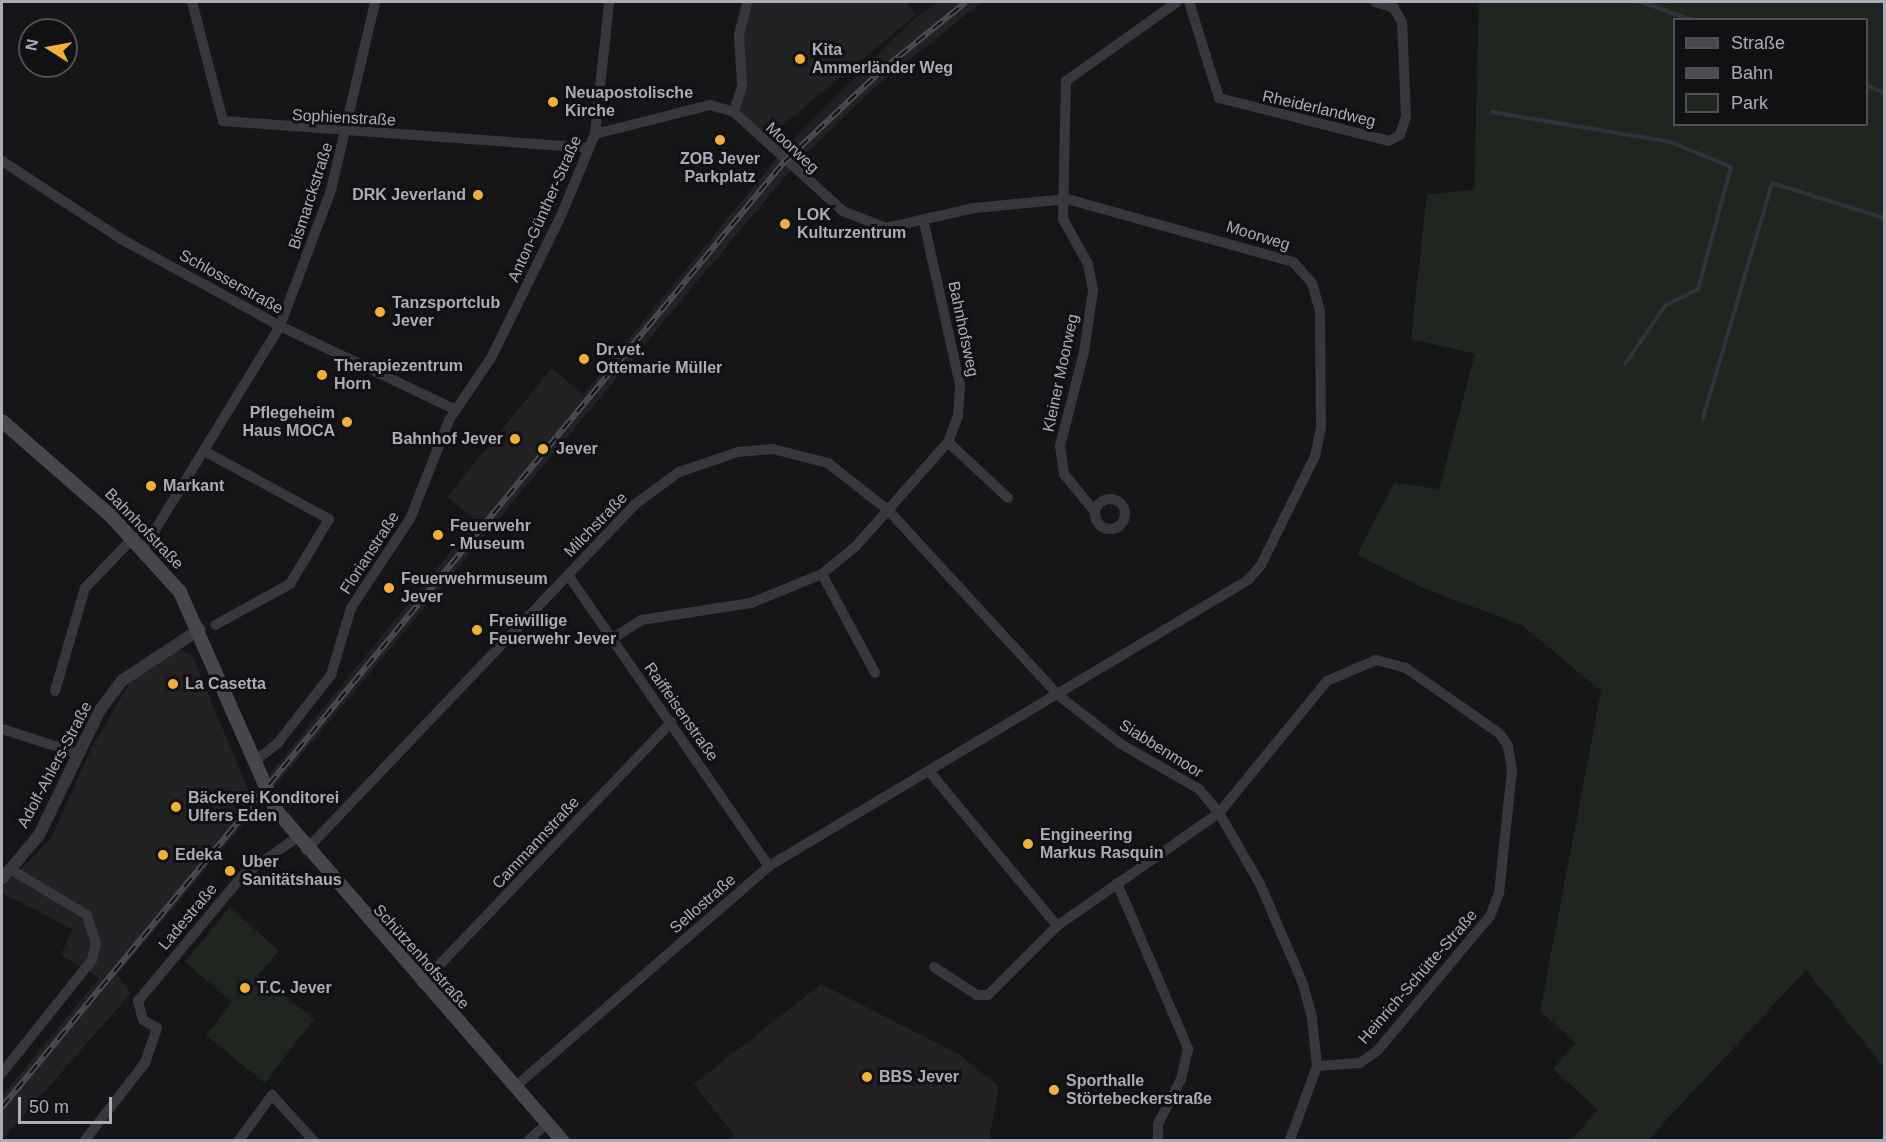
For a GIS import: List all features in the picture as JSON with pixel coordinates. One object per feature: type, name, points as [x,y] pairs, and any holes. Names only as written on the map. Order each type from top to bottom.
[{"type":"main road","name":"Bahnhofstraße","points":[[2,421],[134,537],[180,592],[200,630],[255,761],[264,789]]},
{"type":"main road","name":"Schützenhofstraße","points":[[264,789],[306,850],[562,1140]]},
{"type":"street","name":"Sophienstraße","points":[[192,2],[223,121],[347,132],[588,148]]},
{"type":"street","name":"Bismarckstraße","points":[[144,548],[206,452],[280,326],[347,132],[375,2]]},
{"type":"street","name":"Anton-Günther-Straße","points":[[456,410],[472,392],[527,288],[595,134],[609,2]]},
{"type":"street","points":[[595,134],[710,105],[734,112],[742,85],[739,36],[747,2]]},
{"type":"street","points":[[1068,199],[1066,81],[1177,2]]},
{"type":"street","name":"Rheiderlandweg","points":[[1189,2],[1219,98],[1389,141],[1400,135],[1406,116],[1402,22],[1394,8],[1375,2]]},
{"type":"street","name":"Moorweg","points":[[734,112],[843,211],[886,228],[924,222],[974,208],[1068,199],[1293,262],[1312,283],[1320,312],[1321,427],[1315,456],[1288,513],[1248,580],[1058,695]]},
{"type":"street","name":"Schlosserstraße","points":[[2,161],[121,239],[280,326],[456,410]]},
{"type":"street","name":"Kleiner Moorweg","points":[[1068,199],[1063,219],[1088,264],[1093,290],[1084,352],[1060,446],[1064,474],[1095,512]]},
{"type":"street","name":"Bahnhofsweg","points":[[612,639],[641,620],[751,603],[822,574],[889,511],[948,442],[958,416],[960,385],[924,222]]},
{"type":"street","name":"Florianstraße","points":[[255,761],[277,744],[331,675],[351,608],[410,519],[456,410]]},
{"type":"street","points":[[948,442],[1008,498]]},
{"type":"street","name":"Milchstraße","points":[[306,850],[634,505],[679,472],[738,452],[773,449],[828,463],[889,511]]},
{"type":"street","points":[[206,452],[329,519],[290,584],[215,625]]},
{"type":"street","name":"Siabbenmoor","points":[[889,511],[1058,695],[1122,744],[1198,789],[1219,813],[1260,884],[1304,984],[1317,1066],[1290,1140]]},
{"type":"street","points":[[55,691],[85,588],[134,537]]},
{"type":"street","points":[[822,574],[875,673]]},
{"type":"street","name":"Raiffeisenstraße","points":[[568,575],[769,866]]},
{"type":"street","name":"Adolf-Ahlers-Straße","points":[[2,879],[39,835],[100,710],[123,680],[200,630]]},
{"type":"street","name":"Heinrich-Schütte-Straße","points":[[1117,883],[1219,813],[1327,681],[1353,665],[1376,660],[1406,668],[1499,733],[1508,746],[1512,770],[1501,870],[1490,916],[1377,1052],[1360,1063],[1317,1066]]},
{"type":"street","name":"Sellostraße","points":[[515,1087],[769,866],[1058,695]]},
{"type":"street","name":"Cammannstraße","points":[[422,983],[671,722]]},
{"type":"street","points":[[2,729],[80,754]]},
{"type":"street","points":[[929,771],[1057,926]]},
{"type":"street","name":"Ladestraße","points":[[85,1140],[145,1064],[157,1028],[143,1020],[138,1001],[242,876],[296,838]]},
{"type":"street","points":[[2,1073],[92,960],[96,943],[87,915],[10,869]]},
{"type":"street","points":[[934,967],[977,994],[988,995],[1057,926],[1117,883],[1188,1049],[1181,1079],[1158,1124],[1158,1140]]},
{"type":"street","points":[[239,1140],[272,1095],[312,1140]]},
{"type":"street","points":[[529,1140],[547,1123]]},
{"type":"shaded area","name":"Kita Ammerländer Weg","points":[[747,2],[906,2],[916,15],[762,142],[734,112],[742,85],[739,35]]},
{"type":"shaded area","points":[[938,2],[982,2],[875,87],[800,159],[117,975],[131,993],[2,1140],[2,1096],[99,978],[61,955],[72,929],[2,893],[2,888],[51,838],[92,747],[130,682],[180,649],[193,657],[251,797],[476,520],[447,497],[552,368],[583,395],[786,147],[914,19]]},
{"type":"shaded area","points":[[821,984],[960,1055],[999,1087],[989,1140],[730,1140],[734,1135],[694,1084]]},
{"type":"green space","points":[[1479,2],[1884,2],[1884,1067],[1806,970],[1648,1140],[1571,1140],[1598,1110],[1553,1069],[1576,1043],[1540,1011],[1601,691],[1522,625],[1425,589],[1357,555],[1394,483],[1439,489],[1475,354],[1411,339],[1427,194],[1474,190]]},
{"type":"green space","name":"T.C. Jever","points":[[230,907],[279,951],[258,975],[314,1019],[265,1083],[206,1035],[232,1002],[185,962]]},
{"type":"waterway","points":[[1641,2],[1686,18]]},
{"type":"waterway","points":[[1868,86],[1884,93]]},
{"type":"waterway","points":[[1492,112],[1671,142],[1731,167],[1698,289],[1665,306],[1625,364]]},
{"type":"waterway","points":[[1703,418],[1772,183],[1884,218]]},
{"type":"railway","points":[[2,1107],[784,162],[882,70],[966,2]]},
{"type":"place","name":"Kita Ammerländer Weg","points":[[800,59]]},
{"type":"place","name":"Neuapostolische Kirche","points":[[553,102]]},
{"type":"place","name":"ZOB Jever Parkplatz","points":[[720,140]]},
{"type":"place","name":"DRK Jeverland","points":[[478,195]]},
{"type":"place","name":"LOK Kulturzentrum","points":[[785,224]]},
{"type":"place","name":"Tanzsportclub Jever","points":[[380,312]]},
{"type":"place","name":"Dr.vet. Ottemarie Müller","points":[[584,359]]},
{"type":"place","name":"Therapiezentrum Horn","points":[[322,375]]},
{"type":"place","name":"Pflegeheim Haus MOCA","points":[[347,422]]},
{"type":"place","name":"Bahnhof Jever","points":[[515,439]]},
{"type":"place","name":"Jever","points":[[543,449]]},
{"type":"place","name":"Markant","points":[[151,486]]},
{"type":"place","name":"Feuerwehr - Museum","points":[[438,535]]},
{"type":"place","name":"Feuerwehrmuseum Jever","points":[[389,588]]},
{"type":"place","name":"Freiwillige Feuerwehr Jever","points":[[477,630]]},
{"type":"place","name":"La Casetta","points":[[173,684]]},
{"type":"place","name":"Bäckerei Konditorei Ulfers Eden","points":[[176,807]]},
{"type":"place","name":"Engineering Markus Rasquin","points":[[1028,844]]},
{"type":"place","name":"Edeka","points":[[163,855]]},
{"type":"place","name":"Uber Sanitätshaus","points":[[230,871]]},
{"type":"place","name":"T.C. Jever","points":[[245,988]]},
{"type":"place","name":"BBS Jever","points":[[867,1077]]},
{"type":"place","name":"Sporthalle Störtebeckerstraße","points":[[1054,1090]]}]
